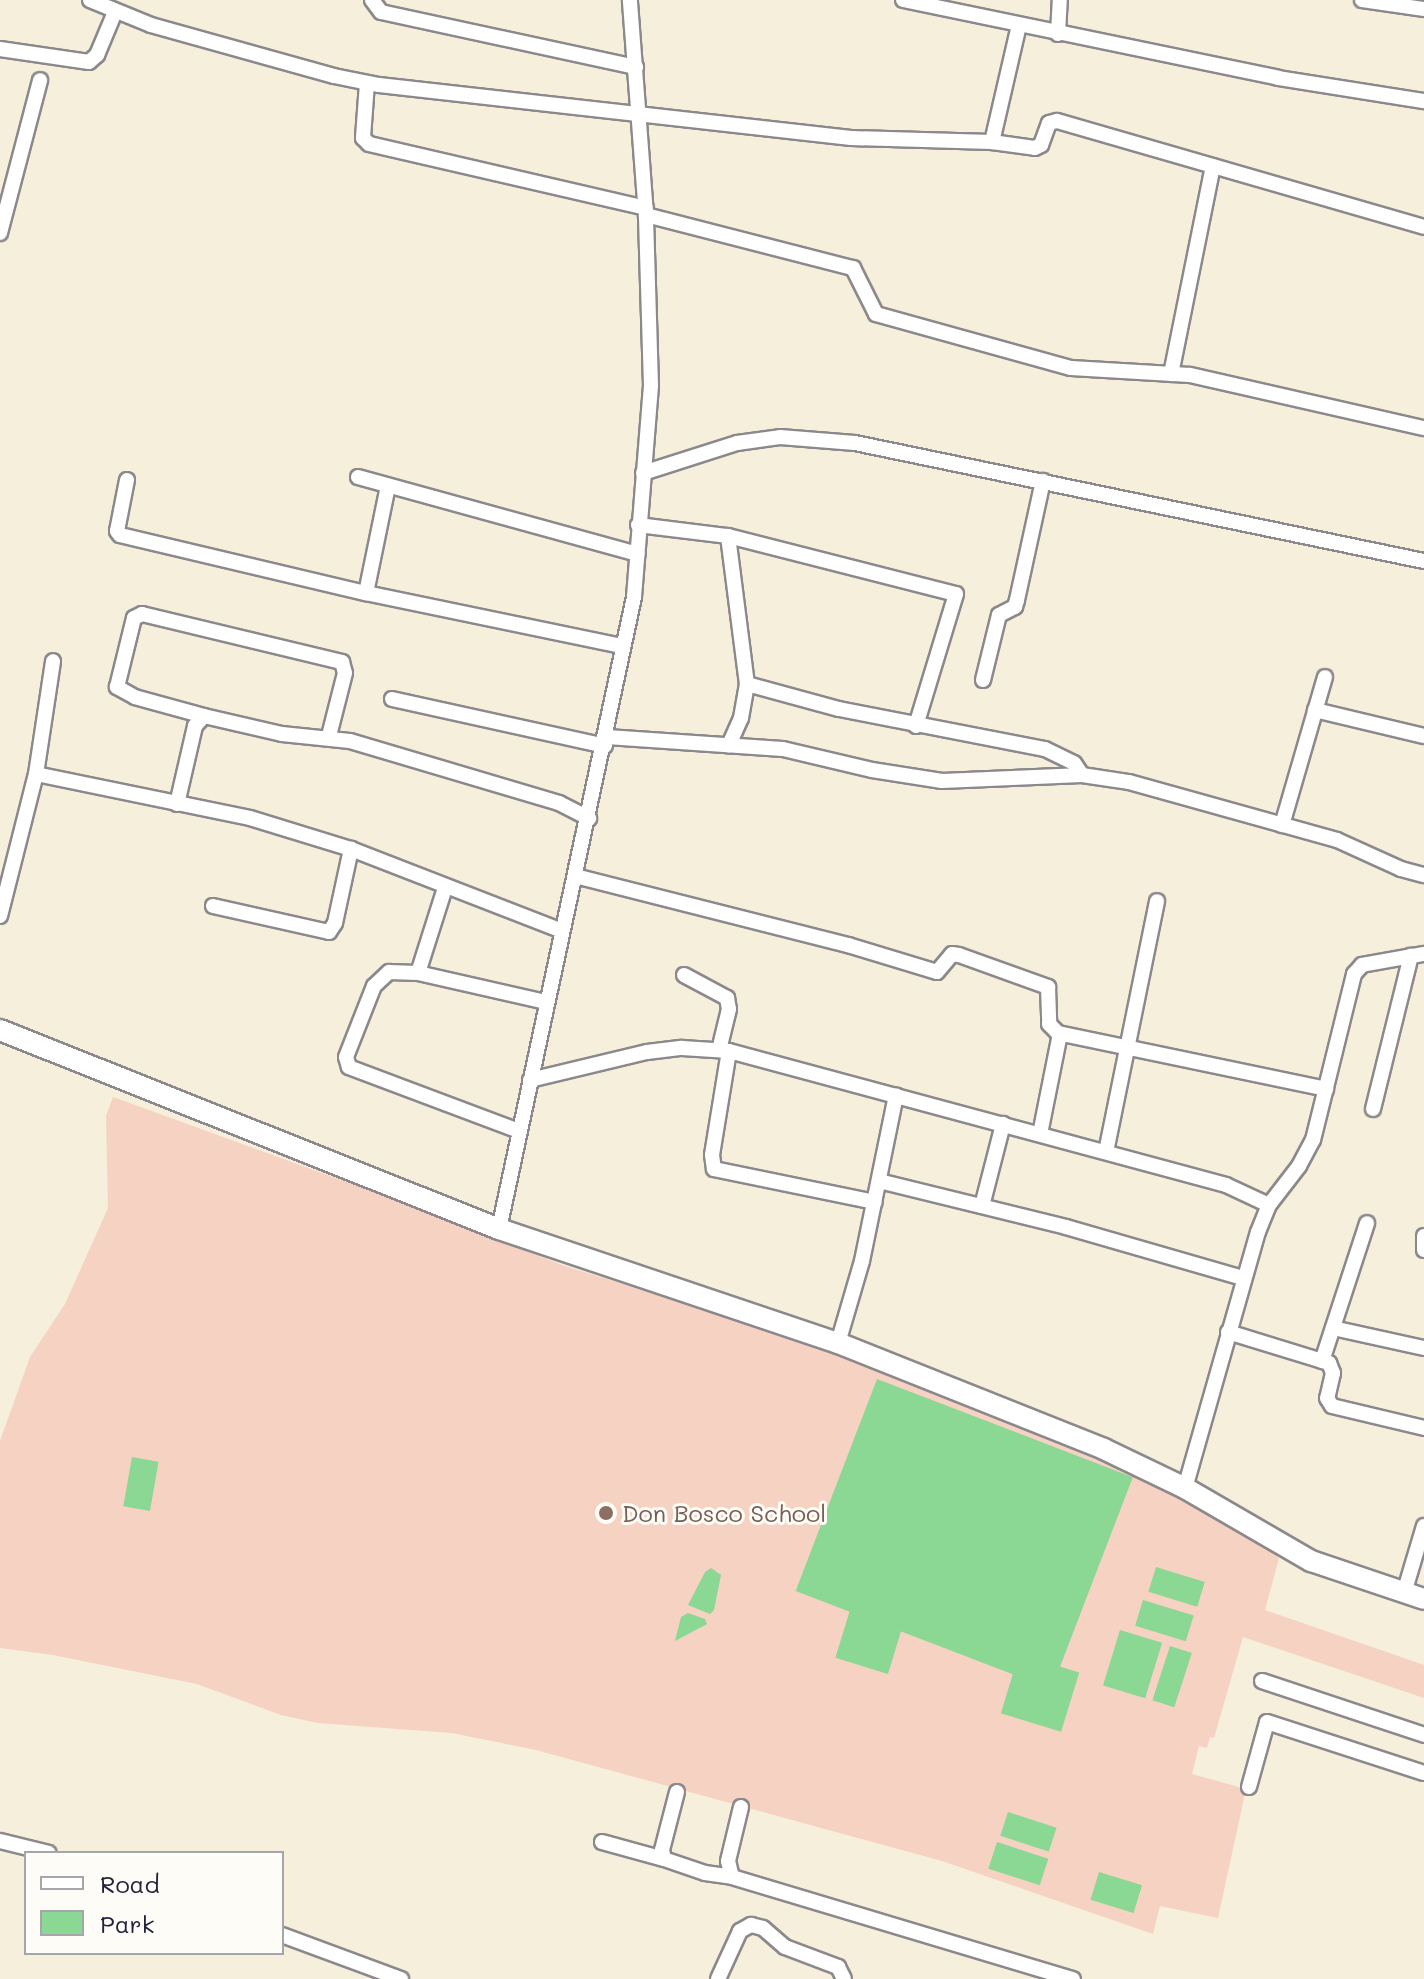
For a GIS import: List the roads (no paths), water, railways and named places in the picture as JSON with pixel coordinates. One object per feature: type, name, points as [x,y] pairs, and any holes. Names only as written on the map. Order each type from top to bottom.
[{"type":"street","points":[[90,0],[151,25],[367,83],[851,138],[1039,146],[1049,123],[1057,121],[1424,227]]},
{"type":"street","points":[[372,0],[381,12],[636,67]]},
{"type":"street","points":[[499,1229],[546,1002],[606,742],[634,597],[651,386],[646,211],[630,0]]},
{"type":"street","points":[[903,0],[1278,78],[1424,101]]},
{"type":"street","points":[[1058,34],[1060,0]]},
{"type":"street","points":[[1362,0],[1424,9]]},
{"type":"street","points":[[0,49],[89,62],[97,55],[115,12]]},
{"type":"street","points":[[992,142],[1019,25]]},
{"type":"street","points":[[0,233],[40,80]]},
{"type":"street","points":[[367,83],[363,138],[369,144],[646,211],[853,268],[876,314],[1071,368],[1205,378],[1424,428]]},
{"type":"street","points":[[1171,374],[1213,166]]},
{"type":"street","points":[[643,473],[737,443],[780,437],[855,443],[1424,561]]},
{"type":"street","points":[[358,477],[638,554]]},
{"type":"street","points":[[127,480],[117,534],[366,593],[623,646]]},
{"type":"street","points":[[983,680],[999,615],[1015,607],[1043,481]]},
{"type":"street","points":[[366,593],[388,486]]},
{"type":"street","points":[[638,525],[728,536],[956,594],[916,726]]},
{"type":"street","points":[[728,536],[747,684],[741,718],[729,745]]},
{"type":"street","points":[[329,736],[345,673],[342,662],[138,615],[129,629],[117,687],[135,697],[282,734],[329,736],[559,803],[589,818]]},
{"type":"street","points":[[0,916],[36,774],[53,661]]},
{"type":"street","points":[[1282,825],[1325,677]]},
{"type":"street","points":[[747,684],[916,726],[1045,749],[1074,763],[1082,775]]},
{"type":"street","points":[[392,699],[606,742],[783,749],[942,781],[1082,775],[1129,782],[1337,840],[1401,869],[1424,875]]},
{"type":"street","points":[[1315,710],[1424,736]]},
{"type":"street","points":[[177,804],[195,726],[204,716]]},
{"type":"street","points":[[36,774],[250,818],[351,849],[562,931]]},
{"type":"street","points":[[213,906],[329,932],[335,923],[351,849]]},
{"type":"street","points":[[574,880],[638,902]]},
{"type":"street","points":[[574,880],[848,945],[929,970],[941,971],[952,954],[959,955],[1048,987],[1049,1024],[1060,1034],[1326,1089]]},
{"type":"street","points":[[418,973],[445,888]]},
{"type":"street","points":[[1106,1152],[1157,901]]},
{"type":"street","points":[[1185,1488],[1243,1278],[1269,1205],[1307,1154],[1357,968],[1417,955],[1373,1109]]},
{"type":"street","points":[[519,1131],[346,1064],[364,1006],[379,978],[389,972],[418,973],[546,1002]]},
{"type":"street","points":[[684,975],[727,998],[729,1009],[712,1155],[714,1169],[731,1175],[875,1202]]},
{"type":"street","points":[[0,1030],[499,1229],[838,1343],[1104,1449],[1185,1488],[1311,1561],[1414,1596],[1424,1526]]},
{"type":"street","points":[[1040,1134],[1060,1034]]},
{"type":"street","points":[[530,1080],[647,1052],[682,1048],[724,1051],[1226,1185],[1269,1205]]},
{"type":"street","points":[[838,1343],[875,1202],[896,1095]]},
{"type":"street","points":[[982,1206],[1003,1124]]},
{"type":"street","points":[[879,1181],[1243,1278]]},
{"type":"street","points":[[1322,1361],[1367,1223]]},
{"type":"street","points":[[1424,1236],[1424,1250]]},
{"type":"street","points":[[1333,1328],[1424,1348]]},
{"type":"street","points":[[1228,1332],[1322,1361],[1333,1369],[1327,1398],[1332,1406],[1424,1428]]},
{"type":"street","points":[[1262,1681],[1424,1735]]},
{"type":"street","points":[[1249,1787],[1267,1722],[1424,1773]]},
{"type":"street","points":[[664,1859],[662,1850],[677,1792]]},
{"type":"street","points":[[732,1877],[727,1869],[728,1861],[741,1807]]},
{"type":"street","points":[[0,1841],[41,1851]]},
{"type":"street","points":[[602,1842],[705,1873],[732,1877],[1073,1979]]},
{"type":"street","points":[[718,1979],[740,1931],[751,1925],[763,1928],[785,1947],[838,1967],[844,1979]]},
{"type":"street","points":[[284,1936],[401,1979]]},
{"type":"place","name":"Don Bosco School","points":[[606,1513]]}]
